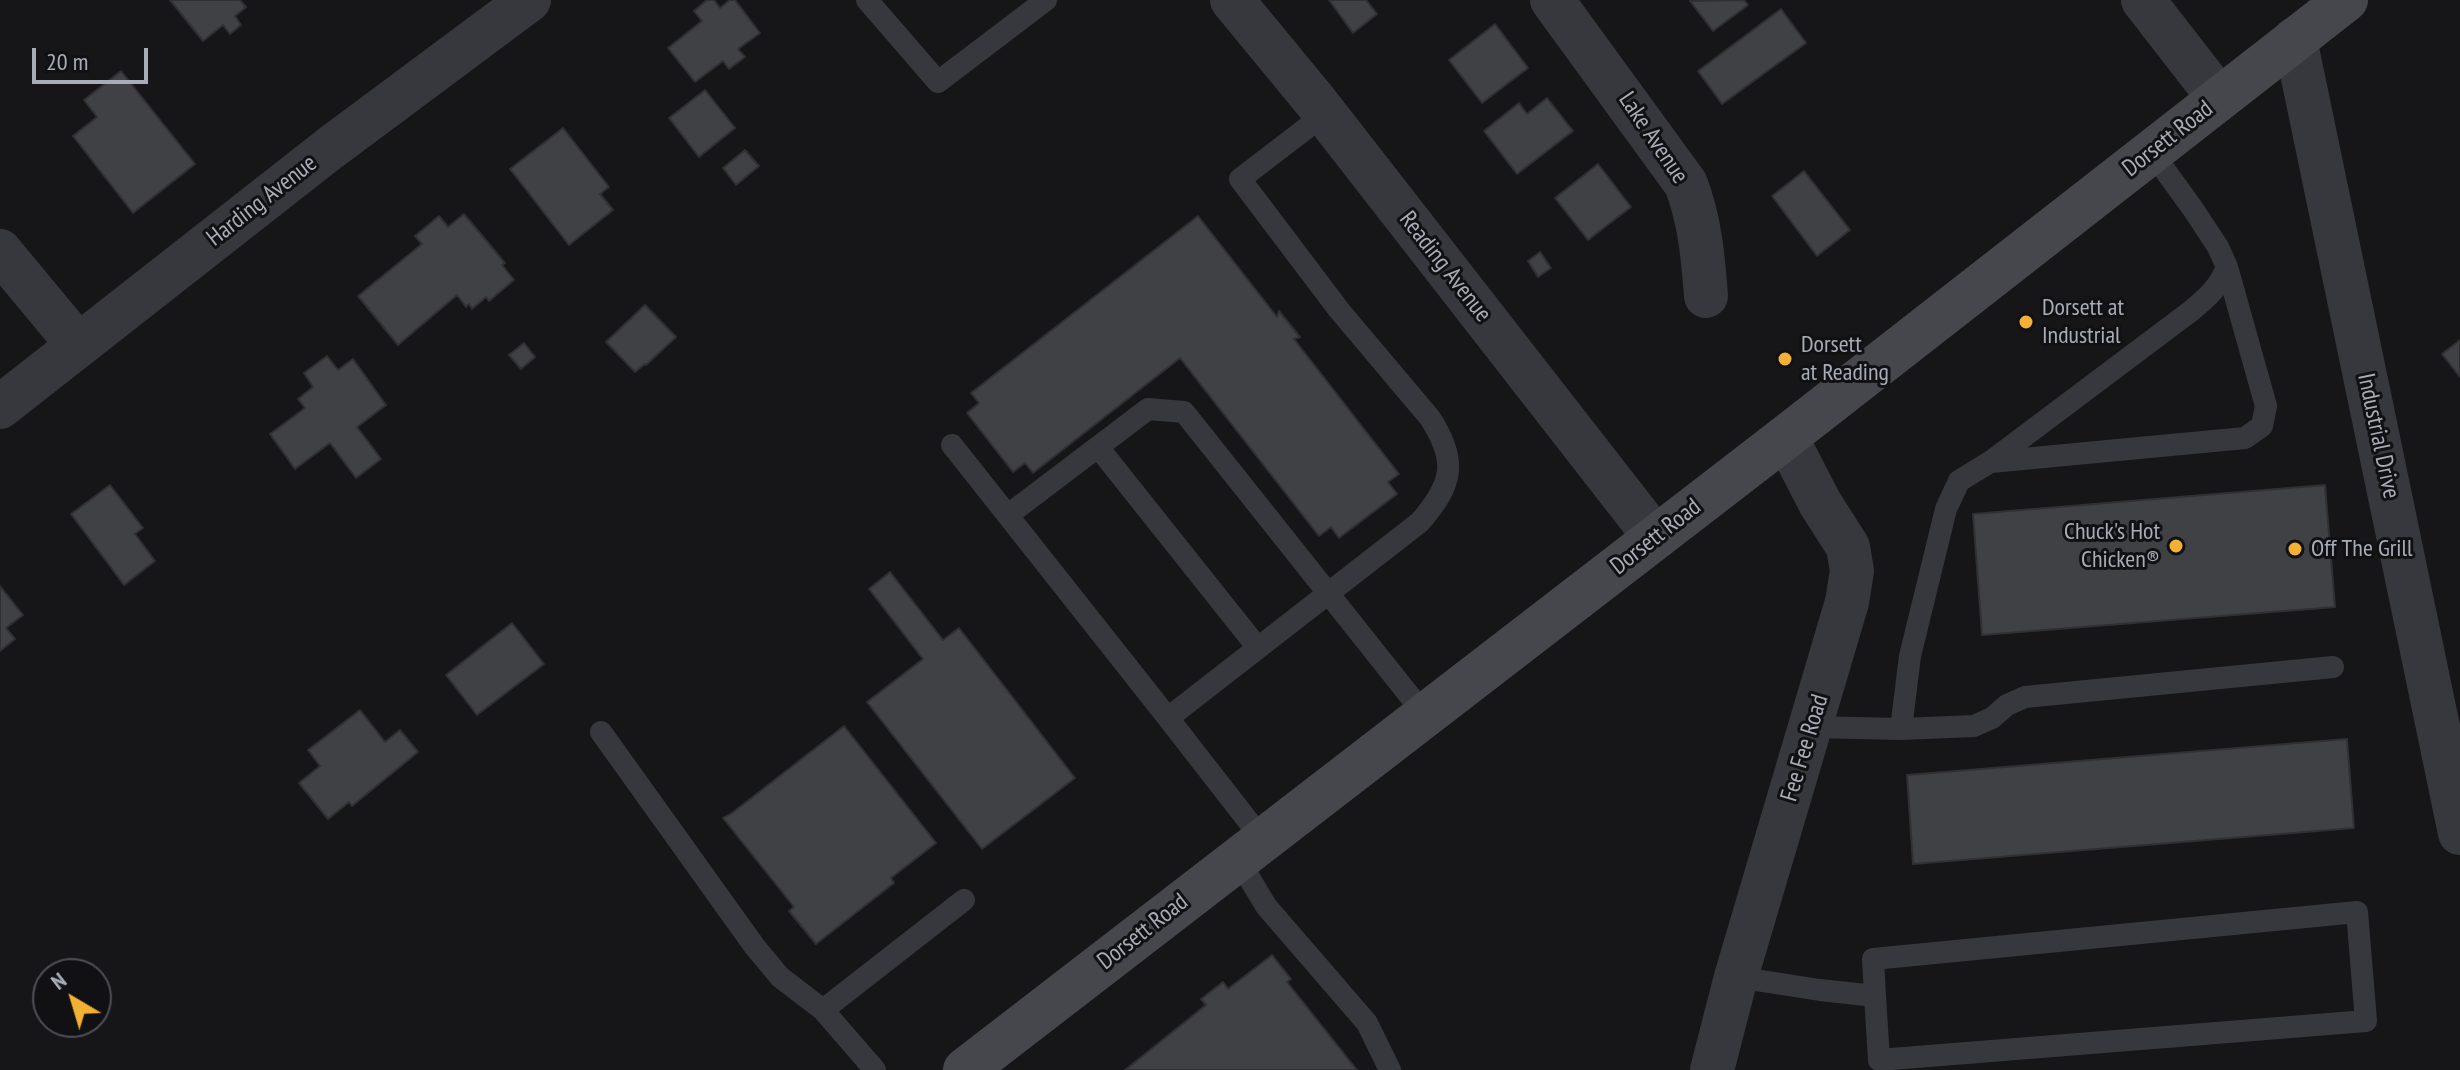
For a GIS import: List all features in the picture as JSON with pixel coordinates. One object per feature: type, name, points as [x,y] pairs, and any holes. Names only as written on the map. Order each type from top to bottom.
[{"type":"main road","name":"Dorsett Road","points":[[965,1070],[1786,437],[2346,0]]},
{"type":"street","name":"Harding Avenue","points":[[0,407],[329,149],[529,0]]},
{"type":"street","name":"Reading Avenue","points":[[1232,0],[1325,114],[1655,537]]},
{"type":"street","name":"Lake Avenue","points":[[1552,0],[1686,184],[1701,232],[1706,296]]},
{"type":"street","points":[[2143,0],[2219,98]]},
{"type":"street","name":"Industrial Drive","points":[[2295,39],[2460,833]]},
{"type":"street","points":[[0,251],[78,345]]},
{"type":"street","name":"Fee Fee Road","points":[[1712,1070],[1736,977],[1812,727],[1847,602],[1852,571],[1848,547],[1820,503],[1786,437]]},
{"type":"lane","points":[[867,0],[938,82],[1046,0]]},
{"type":"lane","points":[[1168,718],[1420,522],[1440,497],[1448,468],[1448,454],[1442,437],[1430,418],[1339,310],[1240,179],[1325,114]]},
{"type":"lane","points":[[1990,462],[2245,438],[2262,426],[2266,406],[2227,267],[2218,247],[2151,151]]},
{"type":"lane","points":[[1901,729],[1910,656],[1946,509],[1959,481],[1990,462],[2211,294],[2221,282],[2227,267]]},
{"type":"lane","points":[[1008,515],[1148,409],[1184,412],[1425,715]]},
{"type":"lane","points":[[952,445],[1168,718],[1250,850],[1266,906],[1367,1023],[1390,1070]]},
{"type":"lane","points":[[1098,447],[1258,648]]},
{"type":"lane","points":[[1812,727],[1901,729],[1974,726],[2025,697],[2333,667]]},
{"type":"lane","points":[[601,732],[755,947],[780,977],[823,1010],[875,1070]]},
{"type":"lane","points":[[823,1010],[964,900]]},
{"type":"lane","points":[[2357,912],[2366,1021],[1879,1060],[1875,996],[1873,959],[2357,912]]},
{"type":"lane","points":[[1736,977],[1875,996]]},
{"type":"building","points":[[170,0],[240,0],[246,7],[235,16],[241,25],[230,34],[223,25],[203,41]]},
{"type":"building","points":[[707,0],[714,0],[720,8],[735,0],[760,33],[738,49],[745,57],[729,69],[723,61],[695,82],[668,48],[702,21],[694,11]]},
{"type":"building","points":[[1329,0],[1366,0],[1377,14],[1353,33]]},
{"type":"building","points":[[1744,0],[1748,5],[1713,31],[1690,1]]},
{"type":"building","points":[[1781,9],[1806,43],[1722,104],[1698,71]]},
{"type":"building","points":[[1495,24],[1528,68],[1482,103],[1449,60]]},
{"type":"building","points":[[121,71],[195,164],[133,213],[73,136],[97,117],[84,100]]},
{"type":"building","points":[[705,90],[735,128],[699,157],[669,118]]},
{"type":"building","points":[[1547,98],[1573,131],[1517,174],[1484,131],[1519,103],[1527,114]]},
{"type":"building","points":[[563,128],[609,187],[600,194],[613,210],[569,245],[510,169]]},
{"type":"building","points":[[745,150],[759,166],[736,185],[723,168]]},
{"type":"building","points":[[1598,164],[1631,207],[1588,240],[1555,198]]},
{"type":"building","points":[[1804,171],[1850,230],[1817,256],[1772,196]]},
{"type":"building","points":[[464,214],[505,263],[502,265],[514,280],[489,301],[486,297],[472,309],[469,304],[466,307],[457,295],[398,345],[358,296],[422,244],[415,236],[439,216],[448,227]]},
{"type":"building","points":[[1198,216],[1277,317],[1279,311],[1300,337],[1294,339],[1399,474],[1388,482],[1397,494],[1339,538],[1331,527],[1319,536],[1180,358],[1033,473],[1025,463],[1013,472],[967,413],[979,403],[971,393]]},
{"type":"building","points":[[1540,252],[1551,268],[1538,277],[1528,261]]},
{"type":"building","points":[[645,305],[676,337],[635,372],[606,342]]},
{"type":"building","points":[[2460,340],[2460,377],[2442,354]]},
{"type":"building","points":[[524,343],[535,357],[521,369],[509,355]]},
{"type":"building","points":[[327,356],[338,370],[353,359],[386,405],[357,427],[381,459],[356,478],[330,443],[295,469],[270,434],[305,408],[298,399],[313,387],[304,373]]},
{"type":"building","points":[[110,485],[143,528],[135,534],[155,561],[124,585],[71,514]]},
{"type":"building","points":[[2325,485],[2335,607],[1982,635],[1973,514]]},
{"type":"building","points":[[890,572],[943,640],[959,628],[1075,778],[982,849],[867,702],[923,659],[869,589]]},
{"type":"building","points":[[0,586],[23,615],[6,628],[15,639],[0,651]]},
{"type":"building","points":[[512,623],[544,664],[477,715],[446,675]]},
{"type":"building","points":[[360,710],[385,742],[400,730],[418,752],[352,806],[349,802],[328,819],[299,783],[320,766],[308,750]]},
{"type":"building","points":[[844,726],[936,843],[891,878],[894,883],[816,944],[789,911],[794,907],[723,818]]},
{"type":"building","points":[[2347,739],[2354,828],[1913,864],[1907,775]]},
{"type":"building","points":[[1272,955],[1291,979],[1287,982],[1357,1070],[1125,1070],[1206,1005],[1201,999],[1223,982],[1228,989]]},
{"type":"place","name":"Dorsett at Industrial","points":[[2026,322]]},
{"type":"place","name":"Dorsett at Reading","points":[[1785,359]]},
{"type":"place","name":"Chuck's Hot Chicken®","points":[[2176,546]]},
{"type":"place","name":"Off The Grill","points":[[2295,549]]}]
